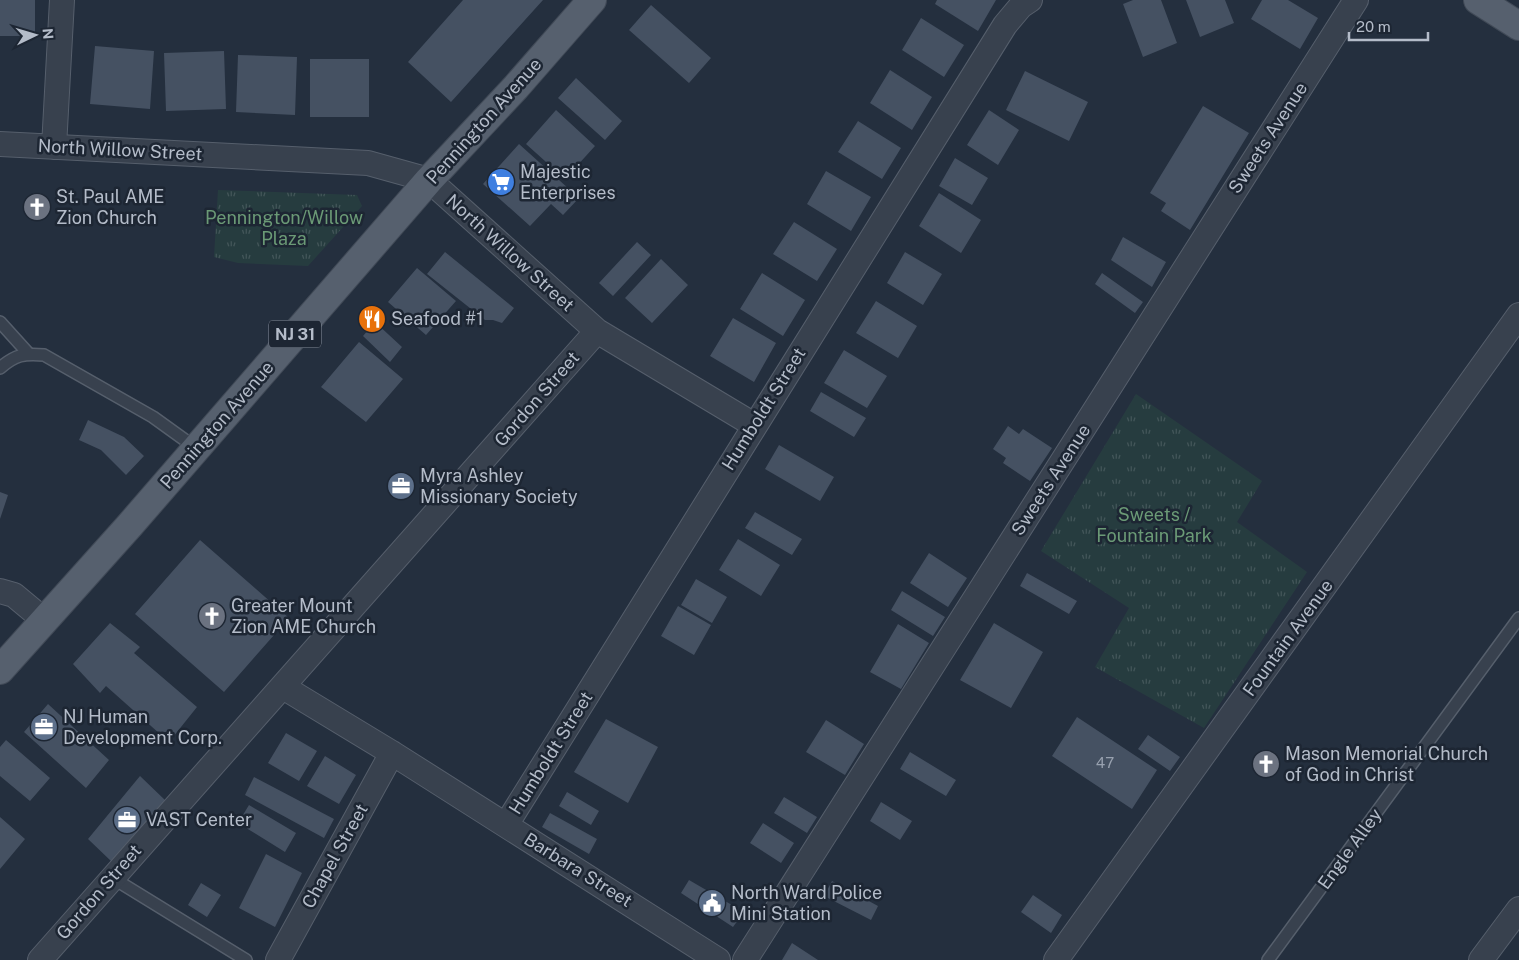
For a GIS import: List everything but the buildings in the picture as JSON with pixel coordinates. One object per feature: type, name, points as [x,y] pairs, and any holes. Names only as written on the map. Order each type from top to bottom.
[{"type":"main road","name":"Pennington Avenue","points":[[0,670],[430,180],[516,88],[592,0]]},
{"type":"main road","points":[[1478,0],[1519,26]]},
{"type":"street","points":[[54,147],[62,0]]},
{"type":"street","name":"Humboldt Street","points":[[506,825],[1005,25],[1021,6],[1030,0]]},
{"type":"street","name":"Sweets Avenue","points":[[745,960],[1356,0]]},
{"type":"street","name":"North Willow Street","points":[[0,144],[368,163],[430,180],[597,332],[754,425]]},
{"type":"street","name":"Fountain Avenue","points":[[1056,960],[1519,315]]},
{"type":"street","name":"Gordon Street","points":[[40,960],[111,877],[241,731],[283,687],[597,332]]},
{"type":"street","points":[[0,591],[14,595],[44,620]]},
{"type":"street","name":"Barbara Street","points":[[283,687],[392,753],[718,960]]},
{"type":"street","name":"Chapel Street","points":[[278,960],[392,753]]},
{"type":"street","points":[[1481,960],[1519,909]]},
{"type":"lane","points":[[0,322],[28,353]]},
{"type":"lane","points":[[0,368],[15,356],[28,353],[44,355],[153,417],[196,448]]},
{"type":"lane","name":"Engle Alley","points":[[1268,960],[1519,618]]},
{"type":"lane","points":[[111,877],[246,960]]},
{"type":"green space","name":"Pennington/Willow Plaza","points":[[218,190],[357,195],[362,206],[308,266],[238,263],[214,257]]},
{"type":"green space","name":"Sweets / Fountain Park","points":[[1136,394],[1262,481],[1237,522],[1307,572],[1204,728],[1095,667],[1129,608],[1041,551]]},
{"type":"place","name":"Majestic Enterprises","points":[[501,182]]},
{"type":"place","name":"St. Paul AME Zion Church","points":[[37,207]]},
{"type":"place","name":"Seafood #1","points":[[372,319]]},
{"type":"place","name":"Myra Ashley Missionary Society","points":[[401,486]]},
{"type":"place","name":"Greater Mount Zion AME Church","points":[[212,616]]},
{"type":"place","name":"NJ Human Development Corp.","points":[[44,727]]},
{"type":"place","name":"Mason Memorial Church of God in Christ","points":[[1266,764]]},
{"type":"place","name":"VAST Center","points":[[127,820]]},
{"type":"place","name":"North Ward Police Mini Station","points":[[712,903]]}]
